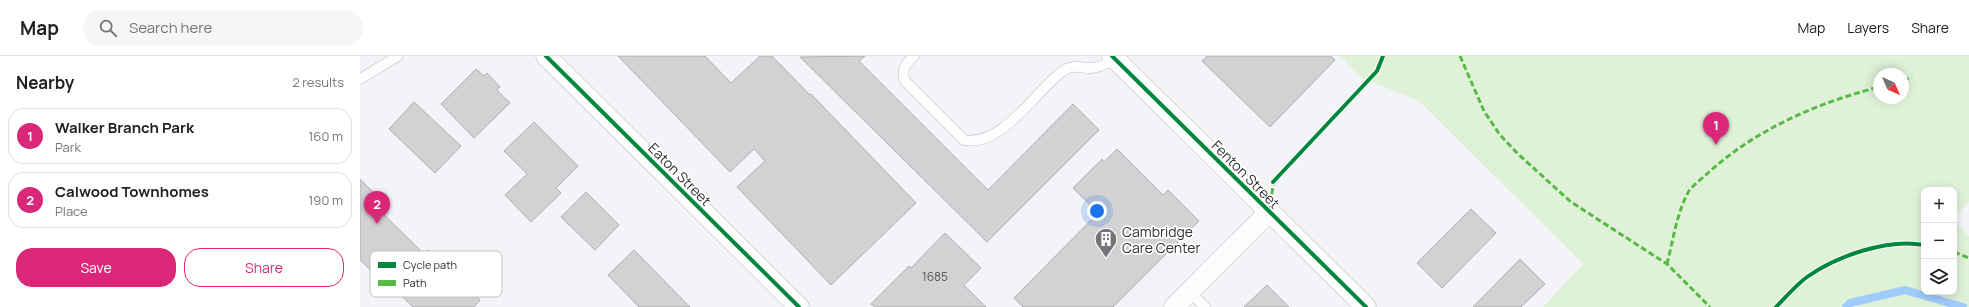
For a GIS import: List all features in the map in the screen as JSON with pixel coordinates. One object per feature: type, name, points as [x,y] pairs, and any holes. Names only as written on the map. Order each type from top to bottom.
[{"type":"street","name":"Eaton Street","points":[[546,56],[799,307]]},
{"type":"street","name":"Fenton Street","points":[[1114,58],[1366,307]]},
{"type":"street","points":[[1174,307],[1269,212]]},
{"type":"lane","points":[[360,79],[398,56]]},
{"type":"lane","points":[[914,56],[906,63],[902,73],[905,81],[912,90],[964,140],[973,142],[1001,130],[1064,70],[1079,66],[1092,68],[1114,58]]},
{"type":"lane","points":[[1189,292],[1204,307]]},
{"type":"green space","points":[[1340,56],[1969,56],[1969,202],[1957,214],[1957,187],[1921,187],[1921,295],[1957,295],[1957,224],[1969,236],[1969,307],[1543,307],[1583,264],[1419,101],[1360,77]]},
{"type":"building","points":[[618,56],[705,56],[731,83],[760,56],[772,56],[810,95],[811,94],[916,203],[831,285],[737,187],[765,161],[754,149],[730,172]]},
{"type":"building","points":[[865,56],[859,61],[988,190],[1073,104],[1099,130],[987,242],[800,57]]},
{"type":"building","points":[[1207,56],[1331,56],[1335,60],[1270,127],[1202,61]]},
{"type":"building","points":[[476,69],[484,76],[487,73],[500,87],[497,90],[510,103],[474,138],[441,104]]},
{"type":"building","points":[[414,102],[461,146],[435,173],[389,129]]},
{"type":"building","points":[[534,122],[578,166],[556,188],[561,193],[531,222],[505,195],[527,174],[504,151]]},
{"type":"building","name":"Cambridge Care Center","points":[[1117,149],[1163,195],[1168,190],[1199,221],[1113,307],[1023,307],[1014,298],[1098,213],[1073,188],[1102,159],[1104,162]]},
{"type":"building","points":[[360,179],[373,192],[367,198],[421,251],[370,251],[370,270],[360,260]]},
{"type":"building","points":[[586,192],[619,225],[595,250],[561,217]]},
{"type":"building","points":[[1471,209],[1496,233],[1442,288],[1417,263]]},
{"type":"building","points":[[945,233],[981,268],[964,285],[986,307],[875,307],[871,304],[909,266],[911,268]]},
{"type":"building","points":[[634,250],[690,307],[639,307],[608,275]]},
{"type":"building","points":[[1520,259],[1545,284],[1521,307],[1473,307]]},
{"type":"building","points":[[1267,285],[1289,307],[1244,307]]},
{"type":"building","points":[[403,297],[477,297],[480,300],[474,307],[413,307]]},
{"type":"waterway","points":[[1846,307],[1850,303],[1905,290],[1963,307]]},
{"type":"marked path","points":[[1460,56],[1484,111],[1500,135],[1518,154],[1571,202],[1667,264],[1710,307]]},
{"type":"marked path","points":[[1667,264],[1681,208],[1689,191],[1696,183],[1747,143],[1768,130],[1789,119],[1833,101],[1873,89]]},
{"type":"marked path","points":[[1269,212],[1274,180]]},
{"type":"marked path","points":[[1957,253],[1969,258]]},
{"type":"cycle path","points":[[546,56],[799,307]]},
{"type":"cycle path","points":[[1112,56],[1366,307]]},
{"type":"cycle path","points":[[1273,182],[1377,71],[1383,56]]},
{"type":"cycle path","points":[[1776,307],[1807,277],[1833,262],[1863,250],[1895,244],[1921,245]]},
{"type":"place","name":"Walker Branch Park","points":[[1716,145]]},
{"type":"place","name":"Calwood Townhomes","points":[[377,224]]},
{"type":"place","name":"Cambridge Care Center","points":[[1106,258]]}]
